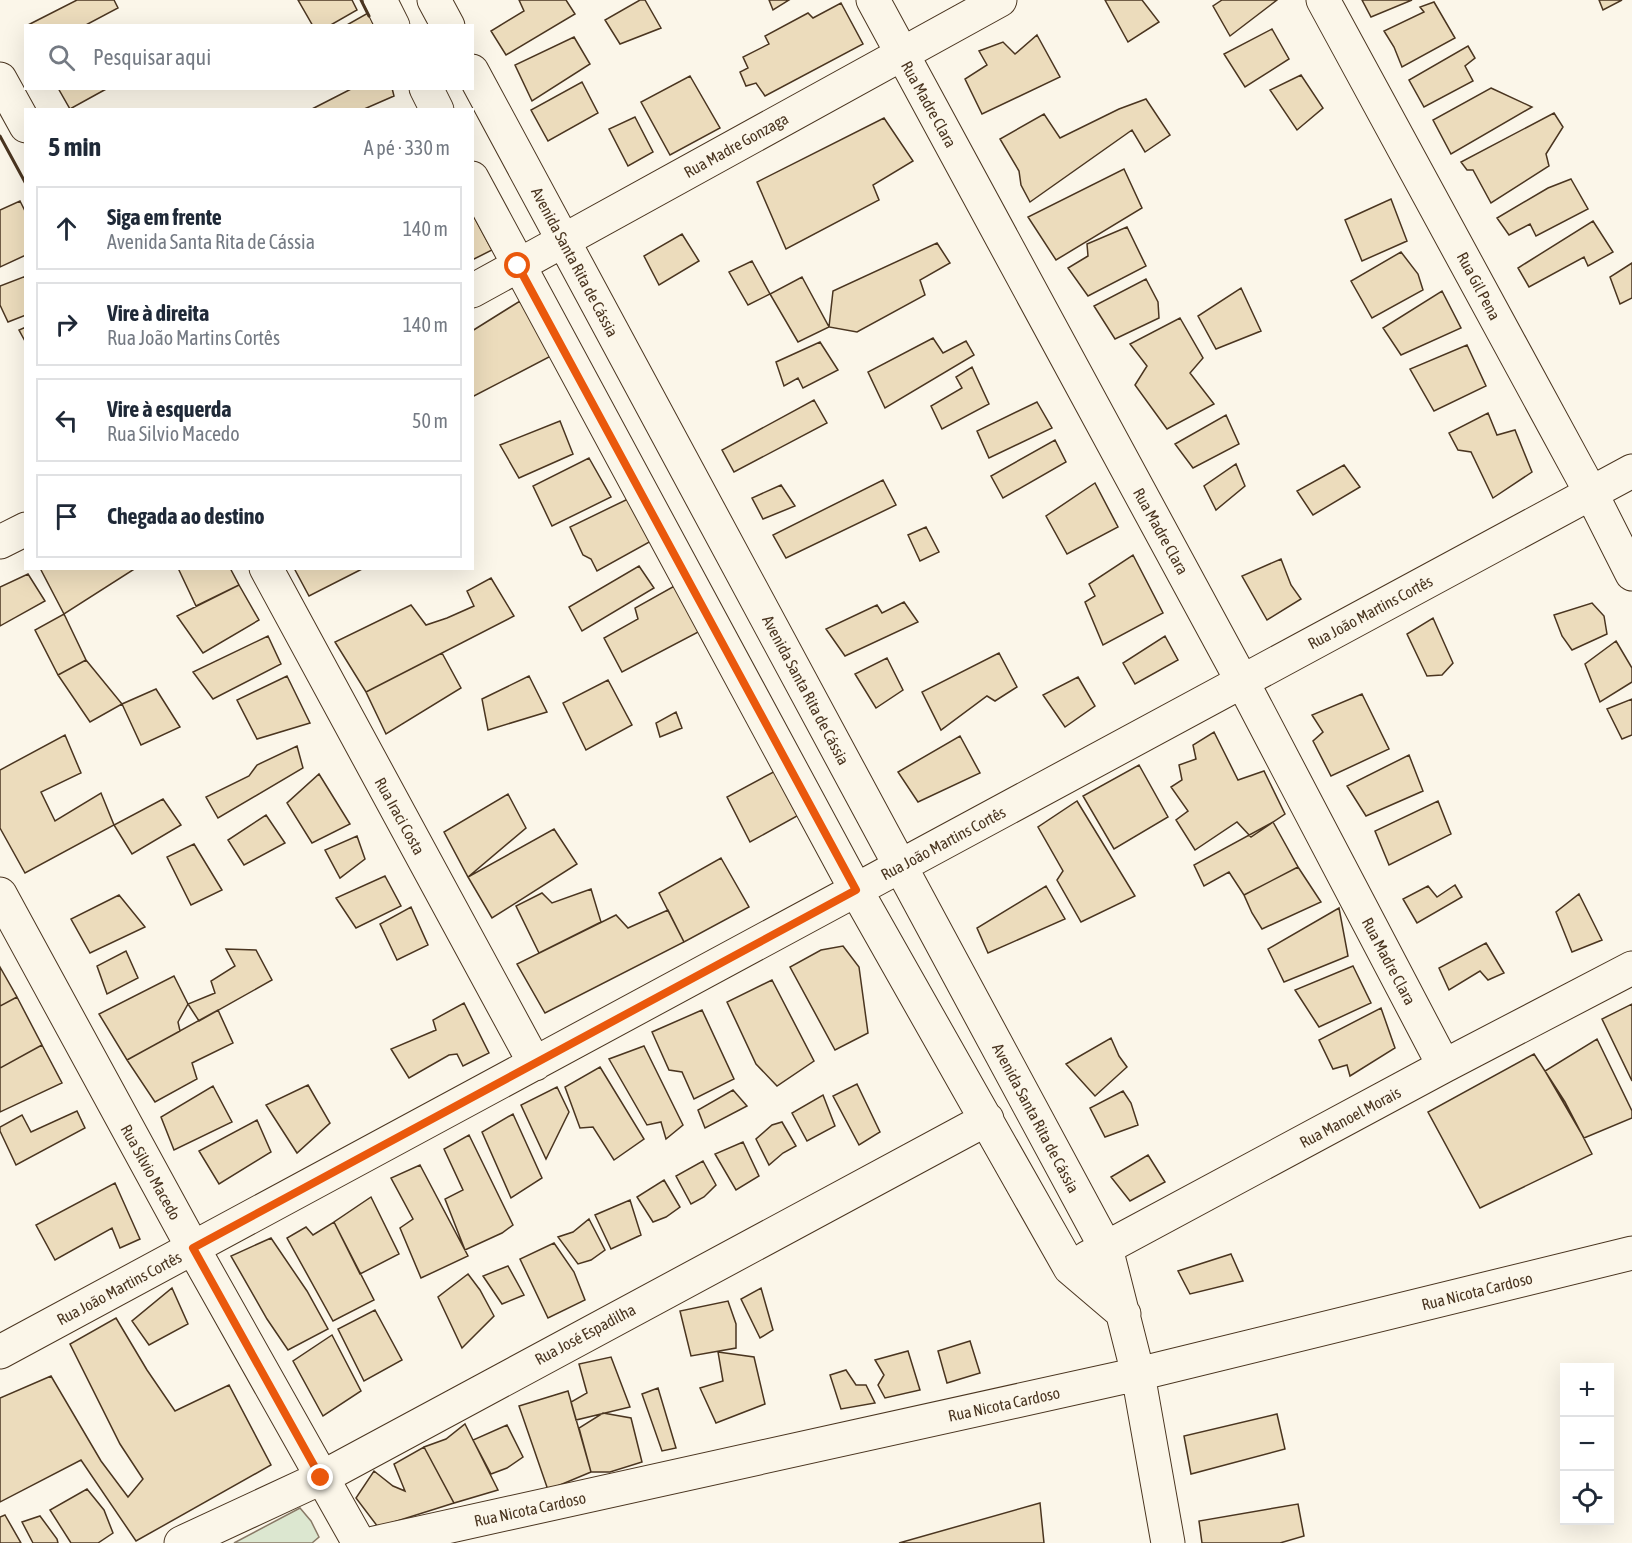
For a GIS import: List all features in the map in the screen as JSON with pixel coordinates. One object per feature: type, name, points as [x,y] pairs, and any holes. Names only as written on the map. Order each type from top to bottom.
[{"type":"street","points":[[380,0],[392,24]]},
{"type":"street","points":[[434,0],[447,24]]},
{"type":"street","name":"Rua Madre Clara","points":[[873,0],[1242,681],[1444,1066]]},
{"type":"street","name":"Rua Madre Gonzaga","points":[[474,290],[1000,0]]},
{"type":"street","name":"Rua Gil Pena","points":[[1323,0],[1591,493],[1632,574]]},
{"type":"street","name":"Avenida Santa Rita de Cássia","points":[[474,75],[1106,1248],[1138,1374],[1168,1543]]},
{"type":"street","points":[[0,79],[24,122]]},
{"type":"street","points":[[427,90],[436,108]]},
{"type":"street","points":[[474,182],[856,890],[1070,1268],[1124,1314]]},
{"type":"street","name":"Rua João Martins Cortês","points":[[0,1352],[1632,471]]},
{"type":"street","points":[[0,542],[24,530]]},
{"type":"street","name":"Rua Iraci Costa","points":[[267,570],[535,1064]]},
{"type":"street","name":"Rua Silvio Macedo","points":[[0,894],[193,1248],[359,1543]]},
{"type":"street","name":"Rua Manoel Morais","points":[[1070,1268],[1444,1066],[1632,968]]},
{"type":"street","points":[[938,1035],[979,1012]]},
{"type":"street","name":"Rua José Espadilha","points":[[181,1543],[321,1478],[987,1119]]},
{"type":"street","name":"Rua Nicota Cardoso","points":[[374,1543],[1138,1374],[1632,1253]]},
{"type":"green space","points":[[300,1508],[311,1521],[319,1537],[312,1543],[234,1543]]},
{"type":"building","points":[[77,0],[114,0],[118,8],[88,24],[30,24]]},
{"type":"building","points":[[298,0],[352,0],[357,10],[332,24],[312,24]]},
{"type":"building","points":[[519,0],[566,0],[575,14],[506,55],[491,31],[524,11]]},
{"type":"building","points":[[640,0],[645,0],[661,28],[620,44],[605,20]]},
{"type":"building","points":[[769,0],[789,0],[773,10]]},
{"type":"building","points":[[1105,0],[1142,0],[1159,22],[1128,42]]},
{"type":"building","points":[[1222,0],[1277,0],[1230,36],[1213,6]]},
{"type":"building","points":[[1362,0],[1412,0],[1371,17]]},
{"type":"building","points":[[1599,0],[1622,0],[1603,10]]},
{"type":"building","points":[[1434,2],[1455,38],[1402,67],[1384,31],[1424,12],[1420,7]]},
{"type":"building","points":[[841,3],[863,44],[765,96],[756,83],[746,86],[740,72],[748,68],[743,57],[769,44],[765,36],[808,13],[813,18]]},
{"type":"building","points":[[368,13],[373,24],[349,24]]},
{"type":"building","points":[[1272,29],[1289,59],[1245,87],[1224,54]]},
{"type":"building","points":[[1037,35],[1060,77],[982,114],[965,79],[987,65],[979,51],[1003,42],[1015,54]]},
{"type":"building","points":[[574,37],[590,64],[532,101],[515,65]]},
{"type":"building","points":[[1468,46],[1475,58],[1465,66],[1473,81],[1424,107],[1409,80]]},
{"type":"building","points":[[1301,75],[1323,108],[1297,130],[1270,90]]},
{"type":"building","points":[[690,76],[720,128],[670,155],[641,102]]},
{"type":"building","points":[[582,82],[598,113],[548,141],[531,110]]},
{"type":"building","points":[[1491,88],[1532,107],[1451,154],[1433,120]]},
{"type":"building","points":[[59,90],[104,90],[72,108],[69,108]]},
{"type":"building","points":[[349,90],[392,90],[394,96],[367,108],[314,108]]},
{"type":"building","points":[[1146,99],[1170,135],[1145,152],[1132,130],[1030,202],[1021,185],[1019,171],[1000,139],[1044,114],[1060,138],[1119,109]]},
{"type":"building","points":[[1554,113],[1563,127],[1546,154],[1549,166],[1491,203],[1473,170],[1467,170],[1461,162]]},
{"type":"building","points":[[635,117],[653,152],[628,166],[609,129]]},
{"type":"building","points":[[884,118],[913,161],[873,185],[879,200],[786,249],[757,182]]},
{"type":"building","points":[[1124,169],[1142,208],[1056,260],[1028,217]]},
{"type":"building","points":[[1571,179],[1588,209],[1536,236],[1530,224],[1509,235],[1497,218],[1548,188]]},
{"type":"building","points":[[1391,199],[1407,241],[1362,261],[1345,220]]},
{"type":"building","points":[[20,201],[24,209],[24,256],[0,267],[0,210]]},
{"type":"building","points":[[474,217],[492,250],[474,259]]},
{"type":"building","points":[[1593,221],[1613,252],[1588,266],[1584,257],[1529,287],[1518,268]]},
{"type":"building","points":[[1127,227],[1146,266],[1088,296],[1068,268],[1088,256],[1087,244]]},
{"type":"building","points":[[682,234],[699,261],[659,285],[644,256]]},
{"type":"building","points":[[937,243],[950,263],[920,280],[925,295],[857,332],[829,327],[833,291]]},
{"type":"building","points":[[1401,252],[1418,274],[1423,290],[1372,318],[1351,281]]},
{"type":"building","points":[[752,261],[770,294],[748,305],[729,272]]},
{"type":"building","points":[[1632,263],[1632,298],[1620,304],[1610,277]]},
{"type":"building","points":[[24,277],[24,316],[8,322],[0,305],[0,286]]},
{"type":"building","points":[[802,277],[829,327],[798,342],[770,294]]},
{"type":"building","points":[[1146,279],[1158,302],[1159,318],[1115,339],[1094,306]]},
{"type":"building","points":[[1241,288],[1261,331],[1216,349],[1198,316]]},
{"type":"building","points":[[1442,291],[1461,328],[1401,355],[1383,328]]},
{"type":"building","points":[[520,301],[551,356],[474,396],[474,330]]},
{"type":"building","points":[[1180,318],[1203,358],[1190,373],[1214,404],[1167,429],[1135,385],[1147,366],[1130,344]]},
{"type":"building","points":[[24,328],[24,339],[19,330]]},
{"type":"building","points":[[933,338],[943,353],[966,341],[974,355],[885,408],[868,372]]},
{"type":"building","points":[[820,342],[838,370],[803,388],[798,378],[784,386],[776,362]]},
{"type":"building","points":[[1467,345],[1486,386],[1434,411],[1410,369]]},
{"type":"building","points":[[972,367],[989,404],[942,429],[931,406],[962,388],[956,377]]},
{"type":"building","points":[[814,400],[827,423],[734,472],[722,450]]},
{"type":"building","points":[[1037,402],[1052,428],[989,458],[977,431]]},
{"type":"building","points":[[1488,413],[1497,435],[1515,430],[1532,472],[1493,498],[1471,452],[1458,450],[1449,433]]},
{"type":"building","points":[[1226,415],[1239,444],[1193,468],[1175,444]]},
{"type":"building","points":[[560,421],[573,454],[519,478],[500,445]]},
{"type":"building","points":[[1055,440],[1066,462],[1003,498],[991,476]]},
{"type":"building","points":[[589,458],[611,497],[552,526],[533,486]]},
{"type":"building","points":[[1236,464],[1245,486],[1216,510],[1204,486]]},
{"type":"building","points":[[1344,465],[1360,487],[1313,515],[1297,491]]},
{"type":"building","points":[[883,480],[896,505],[786,558],[773,535]]},
{"type":"building","points":[[1095,483],[1118,527],[1067,554],[1046,516]]},
{"type":"building","points":[[781,485],[795,506],[763,519],[752,498]]},
{"type":"building","points":[[630,498],[653,540],[597,571],[591,559],[583,555],[570,527]]},
{"type":"building","points":[[926,527],[939,552],[920,561],[908,535]]},
{"type":"building","points":[[1133,555],[1163,613],[1103,645],[1085,602],[1095,596],[1089,584]]},
{"type":"building","points":[[1281,559],[1291,585],[1301,599],[1267,620],[1242,576]]},
{"type":"building","points":[[639,566],[654,588],[582,631],[569,607]]},
{"type":"building","points":[[41,570],[133,570],[64,614]]},
{"type":"building","points":[[179,570],[231,570],[239,585],[196,606]]},
{"type":"building","points":[[295,570],[360,570],[309,596]]},
{"type":"building","points":[[28,574],[45,601],[0,626],[0,587]]},
{"type":"building","points":[[491,578],[514,616],[366,692],[335,642],[411,605],[426,625],[447,618],[474,606],[467,591]]},
{"type":"building","points":[[678,584],[704,629],[622,672],[604,638],[638,619],[635,608]]},
{"type":"building","points":[[239,585],[259,620],[203,653],[177,616]]},
{"type":"building","points":[[904,602],[918,622],[845,656],[826,629],[877,605],[882,613]]},
{"type":"building","points":[[1592,603],[1604,616],[1607,634],[1572,650],[1562,636],[1554,615]]},
{"type":"building","points":[[64,614],[86,660],[58,675],[35,630]]},
{"type":"building","points":[[1433,618],[1453,663],[1442,675],[1427,676],[1407,634]]},
{"type":"building","points":[[268,636],[281,664],[213,699],[193,672]]},
{"type":"building","points":[[1165,636],[1178,660],[1135,684],[1123,663]]},
{"type":"building","points":[[1616,641],[1632,668],[1632,682],[1600,702],[1585,664]]},
{"type":"building","points":[[442,653],[461,688],[386,734],[366,692]]},
{"type":"building","points":[[999,653],[1017,687],[995,701],[987,696],[941,730],[922,692]]},
{"type":"building","points":[[887,658],[903,690],[876,708],[855,674]]},
{"type":"building","points":[[86,660],[122,704],[90,722],[58,675]]},
{"type":"building","points":[[287,676],[310,723],[257,739],[237,700]]},
{"type":"building","points":[[529,676],[547,712],[488,730],[482,699]]},
{"type":"building","points":[[1078,677],[1095,706],[1065,727],[1043,695]]},
{"type":"building","points":[[608,680],[632,725],[586,750],[563,703]]},
{"type":"building","points":[[156,689],[180,727],[141,745],[122,704]]},
{"type":"building","points":[[1362,694],[1389,749],[1331,776],[1313,741],[1323,732],[1312,715]]},
{"type":"building","points":[[1632,699],[1632,735],[1622,739],[1607,709]]},
{"type":"building","points":[[676,712],[682,728],[660,737],[656,723]]},
{"type":"building","points":[[1214,732],[1238,780],[1264,771],[1285,814],[1251,837],[1237,822],[1195,850],[1176,820],[1188,811],[1171,787],[1182,780],[1179,765],[1196,759],[1193,745]]},
{"type":"building","points":[[65,735],[81,773],[41,792],[55,821],[101,793],[114,825],[25,873],[0,828],[0,770]]},
{"type":"building","points":[[960,736],[980,773],[918,802],[898,772]]},
{"type":"building","points":[[297,746],[303,768],[218,818],[206,797],[249,776],[257,765]]},
{"type":"building","points":[[1409,755],[1423,791],[1366,816],[1347,786]]},
{"type":"building","points":[[1139,765],[1168,817],[1114,849],[1083,796]]},
{"type":"building","points":[[781,768],[806,811],[750,842],[727,797]]},
{"type":"building","points":[[319,774],[350,824],[312,843],[287,803]]},
{"type":"building","points":[[508,794],[526,828],[468,877],[444,832]]},
{"type":"building","points":[[163,799],[181,825],[132,854],[114,825]]},
{"type":"building","points":[[1077,801],[1135,896],[1081,922],[1057,880],[1063,871],[1038,827]]},
{"type":"building","points":[[1438,801],[1451,834],[1389,865],[1375,831]]},
{"type":"building","points":[[266,815],[285,843],[244,865],[228,840]]},
{"type":"building","points":[[1273,822],[1298,867],[1244,895],[1229,872],[1204,886],[1194,865]]},
{"type":"building","points":[[554,829],[577,864],[492,918],[468,877]]},
{"type":"building","points":[[357,836],[365,859],[340,878],[325,850]]},
{"type":"building","points":[[194,844],[222,890],[191,905],[167,857]]},
{"type":"building","points":[[721,858],[749,907],[684,942],[659,893]]},
{"type":"building","points":[[1298,867],[1321,902],[1262,929],[1244,895]]},
{"type":"building","points":[[385,876],[401,906],[356,928],[336,898]]},
{"type":"building","points":[[1455,885],[1462,897],[1417,923],[1403,899],[1428,886],[1437,897]]},
{"type":"building","points":[[1046,886],[1065,919],[988,953],[977,928]]},
{"type":"building","points":[[591,889],[601,922],[539,953],[516,906],[542,893],[552,903]]},
{"type":"building","points":[[1579,894],[1602,940],[1572,952],[1556,912]]},
{"type":"building","points":[[119,895],[145,927],[90,953],[71,919]]},
{"type":"building","points":[[411,907],[428,945],[397,960],[380,924]]},
{"type":"building","points":[[1339,908],[1348,956],[1284,982],[1268,949]]},
{"type":"building","points":[[668,910],[684,942],[545,1013],[517,964],[616,915],[628,928]]},
{"type":"building","points":[[1486,943],[1504,973],[1488,980],[1480,971],[1449,990],[1439,968]]},
{"type":"building","points":[[843,946],[859,967],[868,1033],[835,1050],[790,967],[821,950]]},
{"type":"building","points":[[226,949],[256,950],[272,980],[199,1021],[188,1004],[215,993],[211,981],[235,966]]},
{"type":"building","points":[[126,951],[138,978],[107,994],[97,966]]},
{"type":"building","points":[[1353,966],[1371,1003],[1319,1027],[1295,990]]},
{"type":"building","points":[[0,967],[17,997],[0,1006]]},
{"type":"building","points":[[174,976],[188,1004],[178,1022],[180,1031],[127,1060],[99,1014]]},
{"type":"building","points":[[772,980],[814,1061],[777,1086],[756,1064],[727,1002]]},
{"type":"building","points":[[17,997],[42,1045],[0,1068],[0,1006]]},
{"type":"building","points":[[464,1003],[489,1053],[463,1066],[457,1054],[449,1055],[409,1078],[391,1049],[436,1030],[433,1020]]},
{"type":"building","points":[[1632,1004],[1632,1081],[1602,1019]]},
{"type":"building","points":[[1381,1008],[1395,1048],[1350,1076],[1347,1065],[1333,1069],[1319,1040]]},
{"type":"building","points":[[218,1010],[233,1043],[192,1063],[197,1079],[155,1102],[127,1060]]},
{"type":"building","points":[[702,1010],[734,1079],[694,1099],[682,1072],[669,1070],[652,1032]]},
{"type":"building","points":[[1111,1038],[1127,1067],[1095,1096],[1066,1064]]},
{"type":"building","points":[[1597,1039],[1632,1111],[1632,1118],[1584,1138],[1545,1071]]},
{"type":"building","points":[[42,1045],[62,1083],[0,1112],[0,1068]]},
{"type":"building","points":[[644,1046],[683,1125],[666,1139],[661,1122],[647,1125],[609,1059]]},
{"type":"building","points":[[1534,1054],[1565,1102],[1592,1154],[1480,1208],[1428,1112]]},
{"type":"building","points":[[600,1067],[644,1139],[614,1160],[593,1127],[580,1128],[565,1087]]},
{"type":"building","points":[[857,1084],[880,1132],[859,1145],[833,1096]]},
{"type":"building","points":[[308,1085],[330,1123],[297,1153],[266,1105]]},
{"type":"building","points":[[213,1086],[232,1122],[174,1150],[161,1117]]},
{"type":"building","points":[[557,1087],[569,1112],[546,1159],[521,1105]]},
{"type":"building","points":[[733,1090],[747,1106],[705,1128],[698,1110]]},
{"type":"building","points":[[1123,1091],[1131,1103],[1138,1125],[1105,1137],[1090,1108]]},
{"type":"building","points":[[823,1095],[835,1126],[807,1141],[792,1113]]},
{"type":"building","points":[[77,1111],[85,1128],[16,1165],[0,1127],[22,1115],[31,1132]]},
{"type":"building","points":[[513,1114],[542,1178],[511,1198],[482,1132]]},
{"type":"building","points":[[257,1120],[271,1152],[219,1184],[199,1151]]},
{"type":"building","points":[[782,1122],[796,1146],[769,1165],[756,1139],[772,1125]]},
{"type":"building","points":[[469,1135],[513,1225],[502,1233],[465,1250],[445,1199],[463,1190],[444,1149]]},
{"type":"building","points":[[743,1142],[759,1176],[736,1190],[715,1154]]},
{"type":"building","points":[[1148,1155],[1165,1182],[1130,1201],[1111,1177]]},
{"type":"building","points":[[703,1161],[716,1185],[704,1197],[691,1204],[676,1176]]},
{"type":"building","points":[[420,1165],[468,1256],[421,1278],[400,1228],[413,1219],[391,1178]]},
{"type":"building","points":[[664,1180],[680,1207],[666,1217],[653,1222],[637,1197]]},
{"type":"building","points":[[115,1183],[140,1239],[120,1248],[112,1228],[55,1260],[36,1225]]},
{"type":"building","points":[[371,1197],[399,1254],[360,1274],[334,1222]]},
{"type":"building","points":[[630,1200],[641,1235],[611,1249],[595,1215]]},
{"type":"building","points":[[589,1219],[605,1250],[591,1260],[578,1264],[558,1237],[573,1232]]},
{"type":"building","points":[[334,1222],[374,1300],[333,1321],[287,1238],[306,1227],[313,1235]]},
{"type":"building","points":[[271,1238],[307,1291],[328,1329],[288,1350],[267,1319],[231,1256]]},
{"type":"building","points":[[554,1243],[574,1272],[585,1300],[548,1318],[520,1259]]},
{"type":"building","points":[[1231,1254],[1243,1281],[1190,1294],[1178,1271]]},
{"type":"building","points":[[508,1266],[524,1295],[502,1304],[483,1276]]},
{"type":"building","points":[[468,1274],[494,1316],[462,1348],[438,1297]]},
{"type":"building","points":[[172,1288],[188,1324],[149,1345],[132,1321]]},
{"type":"building","points":[[761,1288],[773,1330],[760,1338],[741,1299]]},
{"type":"building","points":[[728,1301],[736,1324],[736,1348],[691,1356],[680,1311]]},
{"type":"building","points":[[375,1310],[402,1360],[364,1381],[338,1329]]},
{"type":"building","points":[[116,1318],[175,1411],[229,1385],[271,1465],[136,1541],[81,1460],[0,1502],[0,1398],[51,1376],[101,1461],[128,1497],[143,1479],[120,1444],[70,1344]]},
{"type":"building","points":[[332,1335],[361,1391],[323,1416],[293,1361]]},
{"type":"building","points":[[970,1341],[980,1373],[947,1383],[938,1351]]},
{"type":"building","points":[[908,1351],[920,1390],[885,1398],[878,1385],[884,1375],[875,1360]]},
{"type":"building","points":[[718,1352],[754,1357],[765,1404],[716,1423],[700,1388],[723,1381]]},
{"type":"building","points":[[611,1357],[630,1407],[576,1420],[571,1402],[587,1393],[579,1364]]},
{"type":"building","points":[[846,1370],[856,1385],[866,1385],[875,1403],[841,1409],[830,1375]]},
{"type":"building","points":[[658,1388],[676,1448],[662,1451],[642,1394]]},
{"type":"building","points":[[568,1391],[591,1472],[548,1490],[519,1406]]},
{"type":"building","points":[[603,1413],[631,1418],[642,1462],[610,1472],[591,1472],[579,1428]]},
{"type":"building","points":[[1277,1414],[1285,1449],[1191,1474],[1184,1436]]},
{"type":"building","points":[[465,1424],[498,1490],[454,1503],[424,1447],[446,1439]]},
{"type":"building","points":[[507,1425],[523,1457],[507,1468],[491,1474],[473,1440]]},
{"type":"building","points":[[424,1447],[454,1503],[378,1527],[356,1498],[374,1471],[393,1486],[405,1491],[394,1464]]},
{"type":"building","points":[[87,1489],[104,1510],[113,1533],[98,1543],[71,1543],[50,1510]]},
{"type":"building","points":[[1040,1503],[1044,1543],[899,1543]]},
{"type":"building","points":[[1298,1504],[1304,1536],[1280,1543],[1202,1543],[1199,1521]]},
{"type":"building","points":[[5,1515],[21,1543],[0,1543],[0,1517]]},
{"type":"building","points":[[40,1516],[58,1543],[33,1543],[22,1522]]},
{"type":"wall","points":[[361,0],[369,16]]},
{"type":"wall","points":[[0,136],[24,180]]},
{"type":"route","points":[[321,1478],[193,1248],[856,890],[518,266]]}]
